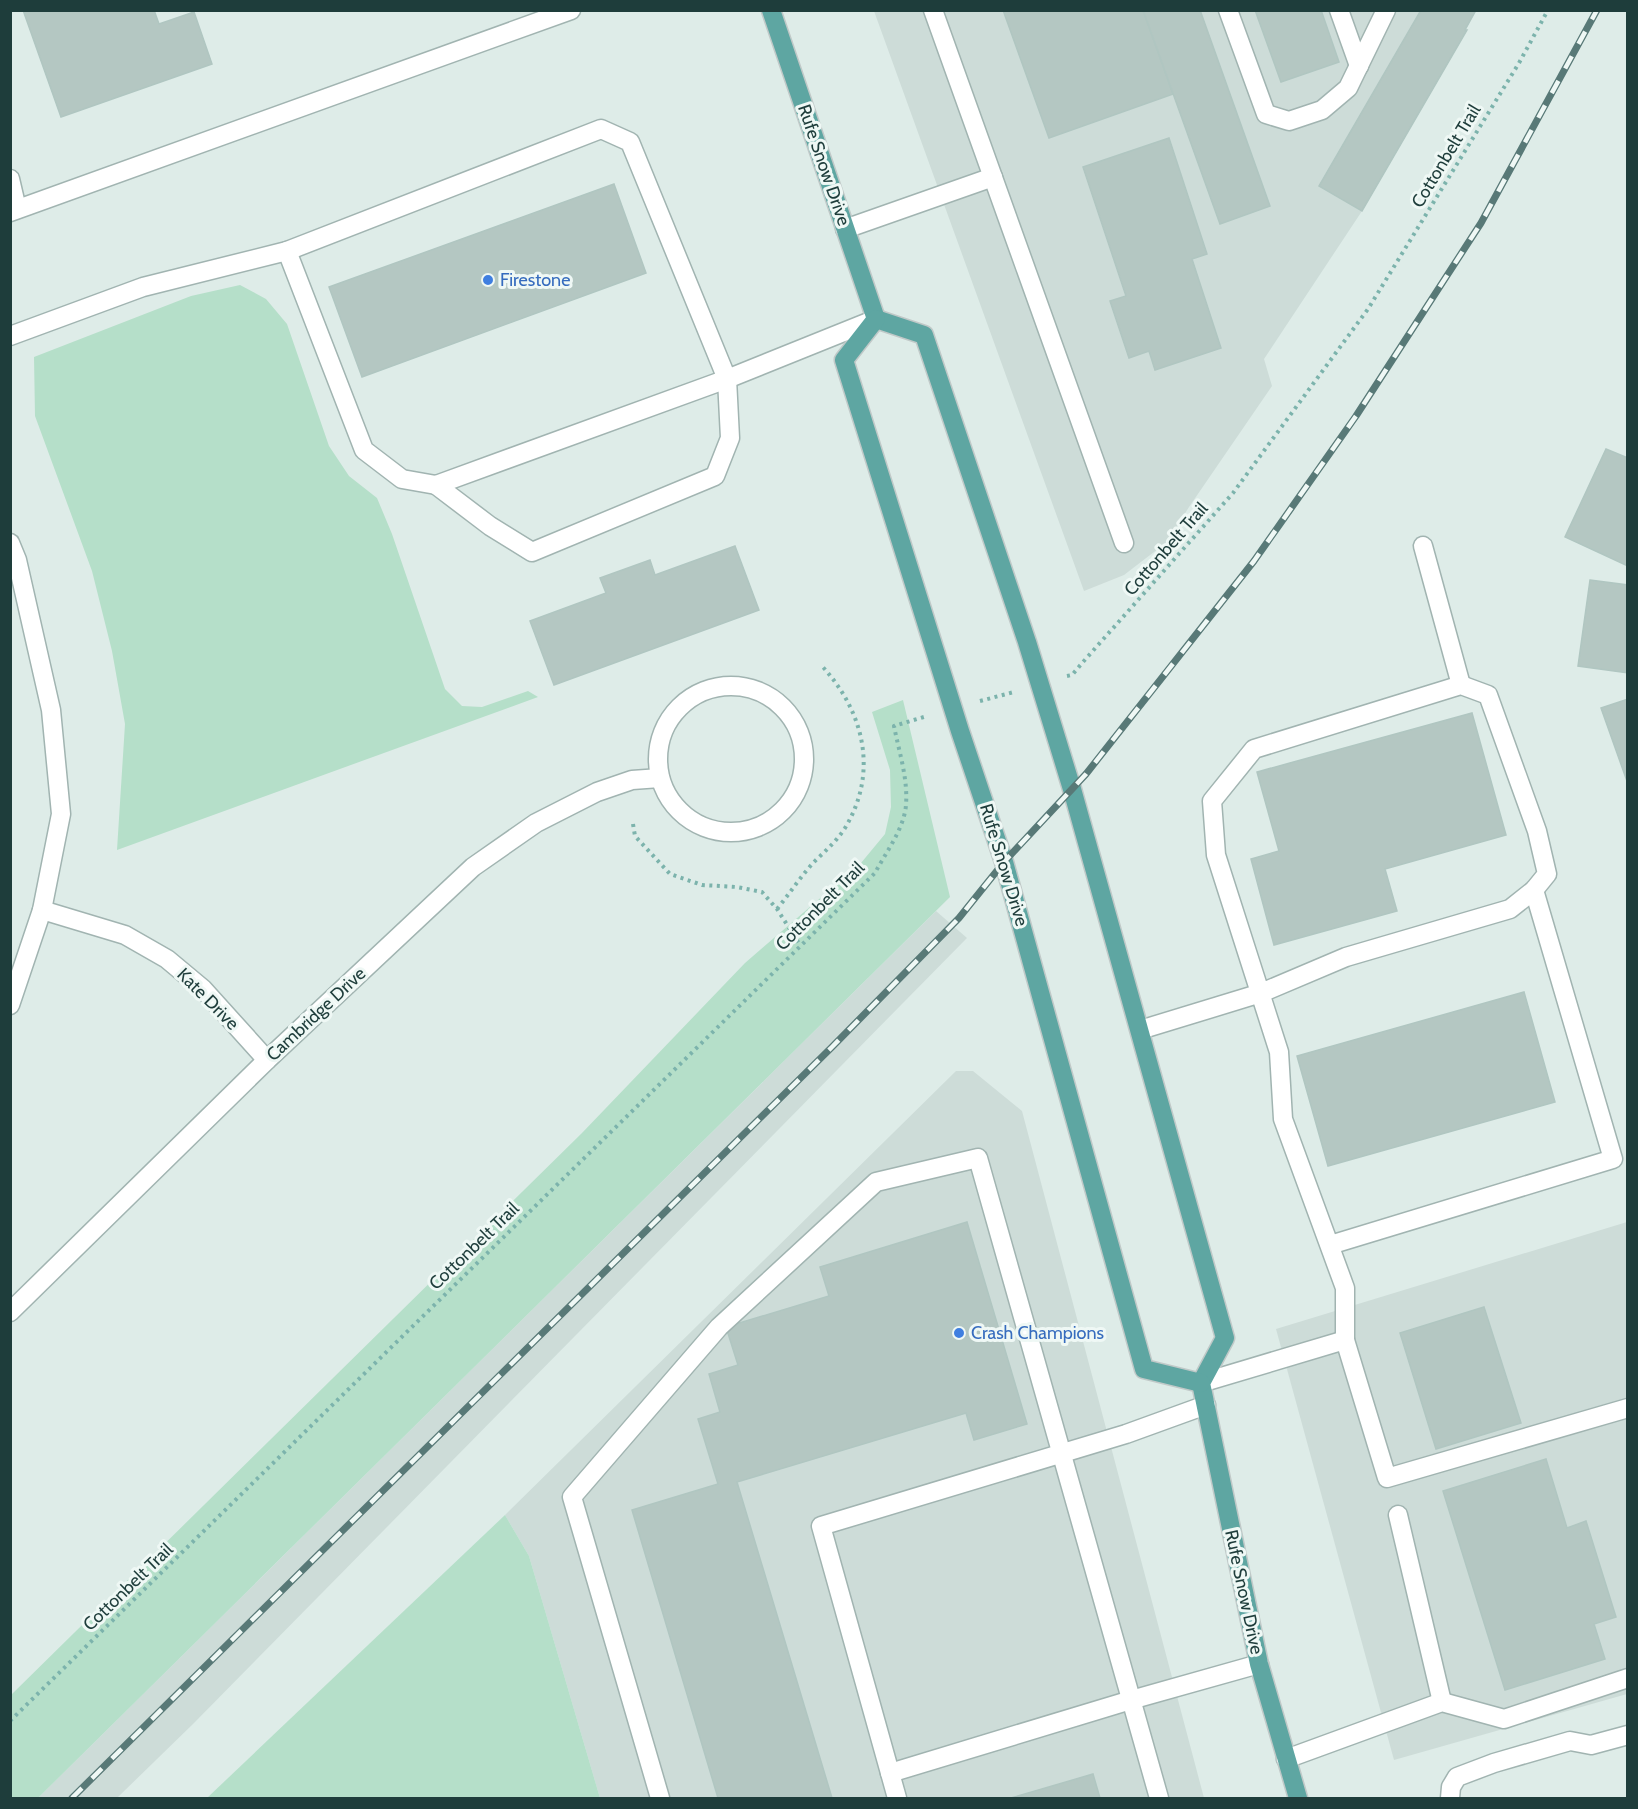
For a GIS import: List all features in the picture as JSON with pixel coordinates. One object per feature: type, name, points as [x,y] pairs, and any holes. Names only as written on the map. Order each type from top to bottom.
[{"type":"main road","name":"Rufe Snow Drive","points":[[771,10],[876,319],[844,360],[1007,873],[1144,1369],[1201,1383],[1259,1664],[1298,1798]]},
{"type":"main road","points":[[876,319],[924,335],[1040,684],[1095,865],[1225,1338],[1201,1383]]},
{"type":"street","points":[[10,178],[14,211],[571,10]]},
{"type":"street","points":[[933,10],[1124,543]]},
{"type":"street","points":[[1228,10],[1266,114],[1289,121],[1322,110],[1348,88],[1386,10]]},
{"type":"street","points":[[1339,10],[1359,66]]},
{"type":"street","points":[[10,336],[143,287],[287,251],[601,129],[630,142],[727,379],[730,438],[715,476],[532,552],[490,526],[435,485],[402,479],[364,450],[287,251]]},
{"type":"street","points":[[845,229],[993,177]]},
{"type":"street","points":[[435,485],[727,379],[876,319]]},
{"type":"street","points":[[10,543],[17,560],[51,710],[62,814],[42,910],[10,1005]]},
{"type":"street","points":[[1423,546],[1461,685]]},
{"type":"street","points":[[1140,1030],[1261,993],[1346,957],[1510,909],[1534,890],[1547,874],[1537,831],[1488,695],[1461,685],[1254,749],[1212,801],[1216,855],[1261,993],[1279,1053],[1283,1119],[1345,1288],[1345,1340],[1387,1478],[1628,1408]]},
{"type":"street","points":[[728,686],[750,688],[770,697],[786,710],[798,727],[804,747],[804,769],[798,789],[786,807],[770,821],[751,829],[730,832],[711,829],[694,822],[679,810],[668,795],[660,778],[658,757],[662,736],[672,716],[688,701],[706,691],[728,686]]},
{"type":"street","name":"Cambridge Drive","points":[[10,1312],[267,1060],[473,867],[536,823],[597,792],[632,780],[660,778]]},
{"type":"street","points":[[1330,1245],[1612,1159],[1534,890]]},
{"type":"street","name":"Kate Drive","points":[[42,910],[125,935],[168,959],[203,989],[267,1060]]},
{"type":"street","points":[[660,1798],[572,1497],[719,1327],[876,1182],[978,1158],[1159,1798]]},
{"type":"street","points":[[1201,1383],[1345,1340]]},
{"type":"street","points":[[897,1798],[821,1526],[1126,1434],[1206,1405]]},
{"type":"street","points":[[1398,1515],[1442,1702]]},
{"type":"street","points":[[890,1773],[1259,1664]]},
{"type":"street","points":[[1286,1758],[1442,1702],[1504,1719],[1628,1678]]},
{"type":"street","points":[[1450,1798],[1451,1787],[1457,1777],[1494,1763],[1570,1741],[1591,1745],[1628,1735]]},
{"type":"path","name":"Cottonbelt Trail","points":[[10,1721],[874,873],[896,836],[906,807],[905,777],[894,726],[1072,675],[1233,493],[1368,309],[1519,63],[1548,10]]},
{"type":"path","points":[[777,909],[845,827],[855,807],[861,784],[864,762],[857,719],[848,699],[821,665]]},
{"type":"path","points":[[633,824],[635,836],[670,874],[702,885],[762,892],[777,909],[800,945]]},
{"type":"shaded area","points":[[874,11],[1476,11],[1362,211],[1264,359],[1272,386],[1167,542],[1124,575],[1084,591]]},
{"type":"shaded area","points":[[936,911],[967,938],[193,1724],[117,1798],[38,1798]]},
{"type":"shaded area","points":[[956,1071],[973,1071],[1022,1111],[1204,1798],[600,1798],[529,1556],[505,1515]]},
{"type":"shaded area","points":[[1627,1222],[1627,1694],[1394,1760],[1276,1329]]},
{"type":"green space","points":[[240,285],[266,299],[287,324],[329,446],[349,476],[377,498],[392,534],[445,689],[462,706],[482,707],[528,691],[538,697],[117,850],[125,724],[112,651],[92,571],[35,416],[34,357],[191,296]]},
{"type":"green space","points":[[903,700],[950,897],[38,1798],[11,1798],[11,1695],[582,1133],[745,963],[861,863],[885,834],[891,807],[890,770],[872,712]]},
{"type":"green space","points":[[505,1515],[529,1556],[600,1798],[207,1798]]},
{"type":"building","points":[[23,10],[154,10],[159,24],[194,12],[212,64],[61,117]]},
{"type":"building","points":[[1003,10],[1143,10],[1173,94],[1049,138]]},
{"type":"building","points":[[1143,10],[1200,10],[1270,206],[1220,224]]},
{"type":"building","points":[[1255,10],[1321,10],[1339,62],[1281,82]]},
{"type":"building","points":[[1421,10],[1476,10],[1465,30],[1467,30],[1362,211],[1319,186]]},
{"type":"building","points":[[1169,138],[1207,254],[1192,259],[1221,348],[1155,370],[1149,351],[1129,358],[1110,301],[1126,296],[1083,167]]},
{"type":"building","name":"Firestone","points":[[614,184],[646,273],[362,377],[329,287]]},
{"type":"building","points":[[1606,449],[1628,458],[1628,566],[1565,537]]},
{"type":"building","points":[[735,546],[759,610],[554,685],[530,621],[606,593],[600,578],[650,560],[655,575]]},
{"type":"building","points":[[1590,580],[1628,585],[1628,673],[1578,666]]},
{"type":"building","points":[[1628,699],[1628,784],[1601,708]]},
{"type":"building","points":[[1472,713],[1506,835],[1385,869],[1397,911],[1274,945],[1251,859],[1279,851],[1257,772]]},
{"type":"building","points":[[1524,992],[1555,1102],[1328,1166],[1297,1056]]},
{"type":"building","points":[[967,1222],[1027,1424],[974,1440],[966,1413],[737,1482],[832,1798],[718,1798],[632,1510],[718,1484],[698,1419],[720,1412],[709,1374],[738,1365],[726,1327],[829,1296],[820,1267]]},
{"type":"building","points":[[1484,1307],[1521,1423],[1436,1449],[1400,1333]]},
{"type":"building","points":[[1546,1459],[1567,1528],[1586,1521],[1616,1617],[1594,1624],[1605,1659],[1505,1690],[1443,1491]]},
{"type":"building","points":[[1093,1774],[1100,1798],[1011,1798]]},
{"type":"railway","points":[[72,1798],[832,1047],[959,918],[1004,862],[1086,774],[1254,561],[1356,416],[1481,223],[1597,10]]},
{"type":"place","name":"Firestone","points":[[488,280]]},
{"type":"place","name":"Crash Champions","points":[[959,1333]]}]
